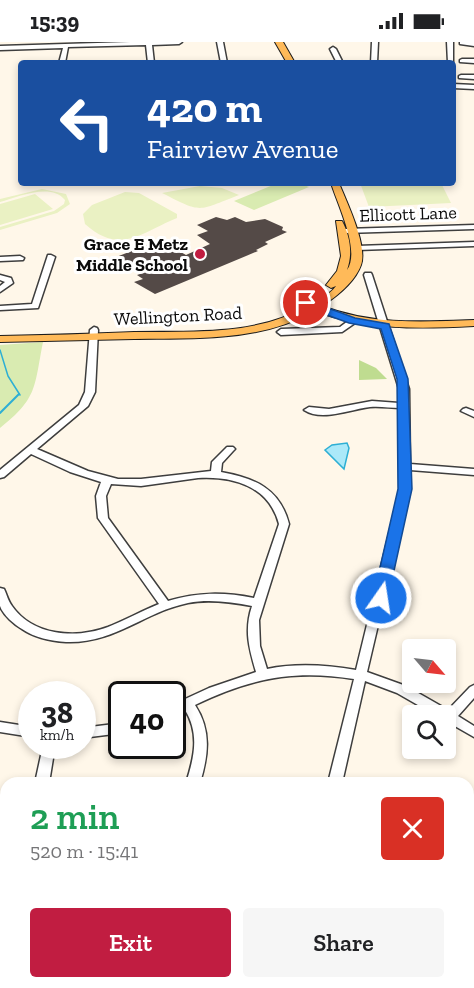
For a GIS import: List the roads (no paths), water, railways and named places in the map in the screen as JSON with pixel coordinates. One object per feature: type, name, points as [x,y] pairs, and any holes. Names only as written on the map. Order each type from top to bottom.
[{"type":"main road","points":[[279,42],[289,60]]},
{"type":"main road","points":[[287,42],[296,60]]},
{"type":"main road","name":"Wellington Road","points":[[0,334],[208,334],[243,331],[284,321],[336,293],[352,274],[357,260],[357,248],[327,186]]},
{"type":"main road","name":"Wellington Road","points":[[310,305],[343,271],[347,256],[347,231],[336,186]]},
{"type":"main road","points":[[336,293],[333,303],[336,308],[357,322]]},
{"type":"main road","points":[[310,305],[357,322],[385,326],[474,323]]},
{"type":"main road","name":"Wellington Road","points":[[0,339],[93,333]]},
{"type":"street","points":[[0,48],[179,42]]},
{"type":"street","points":[[220,42],[223,60]]},
{"type":"street","points":[[374,60],[375,42]]},
{"type":"street","points":[[450,42],[451,60]]},
{"type":"street","points":[[462,43],[474,44]]},
{"type":"street","points":[[149,44],[151,60]]},
{"type":"street","points":[[63,60],[66,46]]},
{"type":"street","points":[[333,49],[338,60]]},
{"type":"street","points":[[462,61],[474,61]]},
{"type":"street","points":[[461,77],[474,77]]},
{"type":"street","points":[[456,86],[474,87]]},
{"type":"street","name":"Ellicott Lane","points":[[347,231],[474,227]]},
{"type":"street","points":[[357,248],[474,244]]},
{"type":"street","points":[[0,308],[35,306],[51,257]]},
{"type":"street","points":[[0,259],[20,258]]},
{"type":"street","points":[[337,777],[403,506],[405,406],[403,379],[368,275]]},
{"type":"street","points":[[0,277],[6,278],[9,283],[0,290]]},
{"type":"street","points":[[281,332],[342,329],[357,322]]},
{"type":"street","points":[[0,475],[86,403],[90,392],[93,333]]},
{"type":"street","points":[[309,410],[328,412],[372,404],[405,406]]},
{"type":"street","points":[[216,474],[217,462],[231,449]]},
{"type":"street","points":[[31,450],[107,481],[139,484],[216,474],[239,479],[258,487],[272,498],[281,511],[283,532],[257,603],[252,633],[262,673]]},
{"type":"street","points":[[405,467],[474,472]]},
{"type":"street","points":[[107,481],[102,496],[103,518],[166,606]]},
{"type":"street","points":[[0,592],[6,608],[23,624],[37,632],[81,638],[107,633],[166,606],[205,598],[257,603]]},
{"type":"street","points":[[195,777],[200,759],[202,737],[197,718],[187,704],[221,687],[262,673],[304,669],[362,676],[398,688],[428,705]]},
{"type":"street","points":[[456,709],[474,690]]},
{"type":"street","points":[[456,721],[474,732]]},
{"type":"street","points":[[0,727],[18,730]]},
{"type":"street","points":[[43,777],[47,759]]},
{"type":"water","points":[[347,443],[349,448],[344,469],[325,450],[332,445]]},
{"type":"waterway","points":[[0,350],[8,376],[20,395]]},
{"type":"waterway","points":[[0,413],[19,394]]},
{"type":"place","name":"Grace E Metz Middle School","points":[[200,254]]}]
